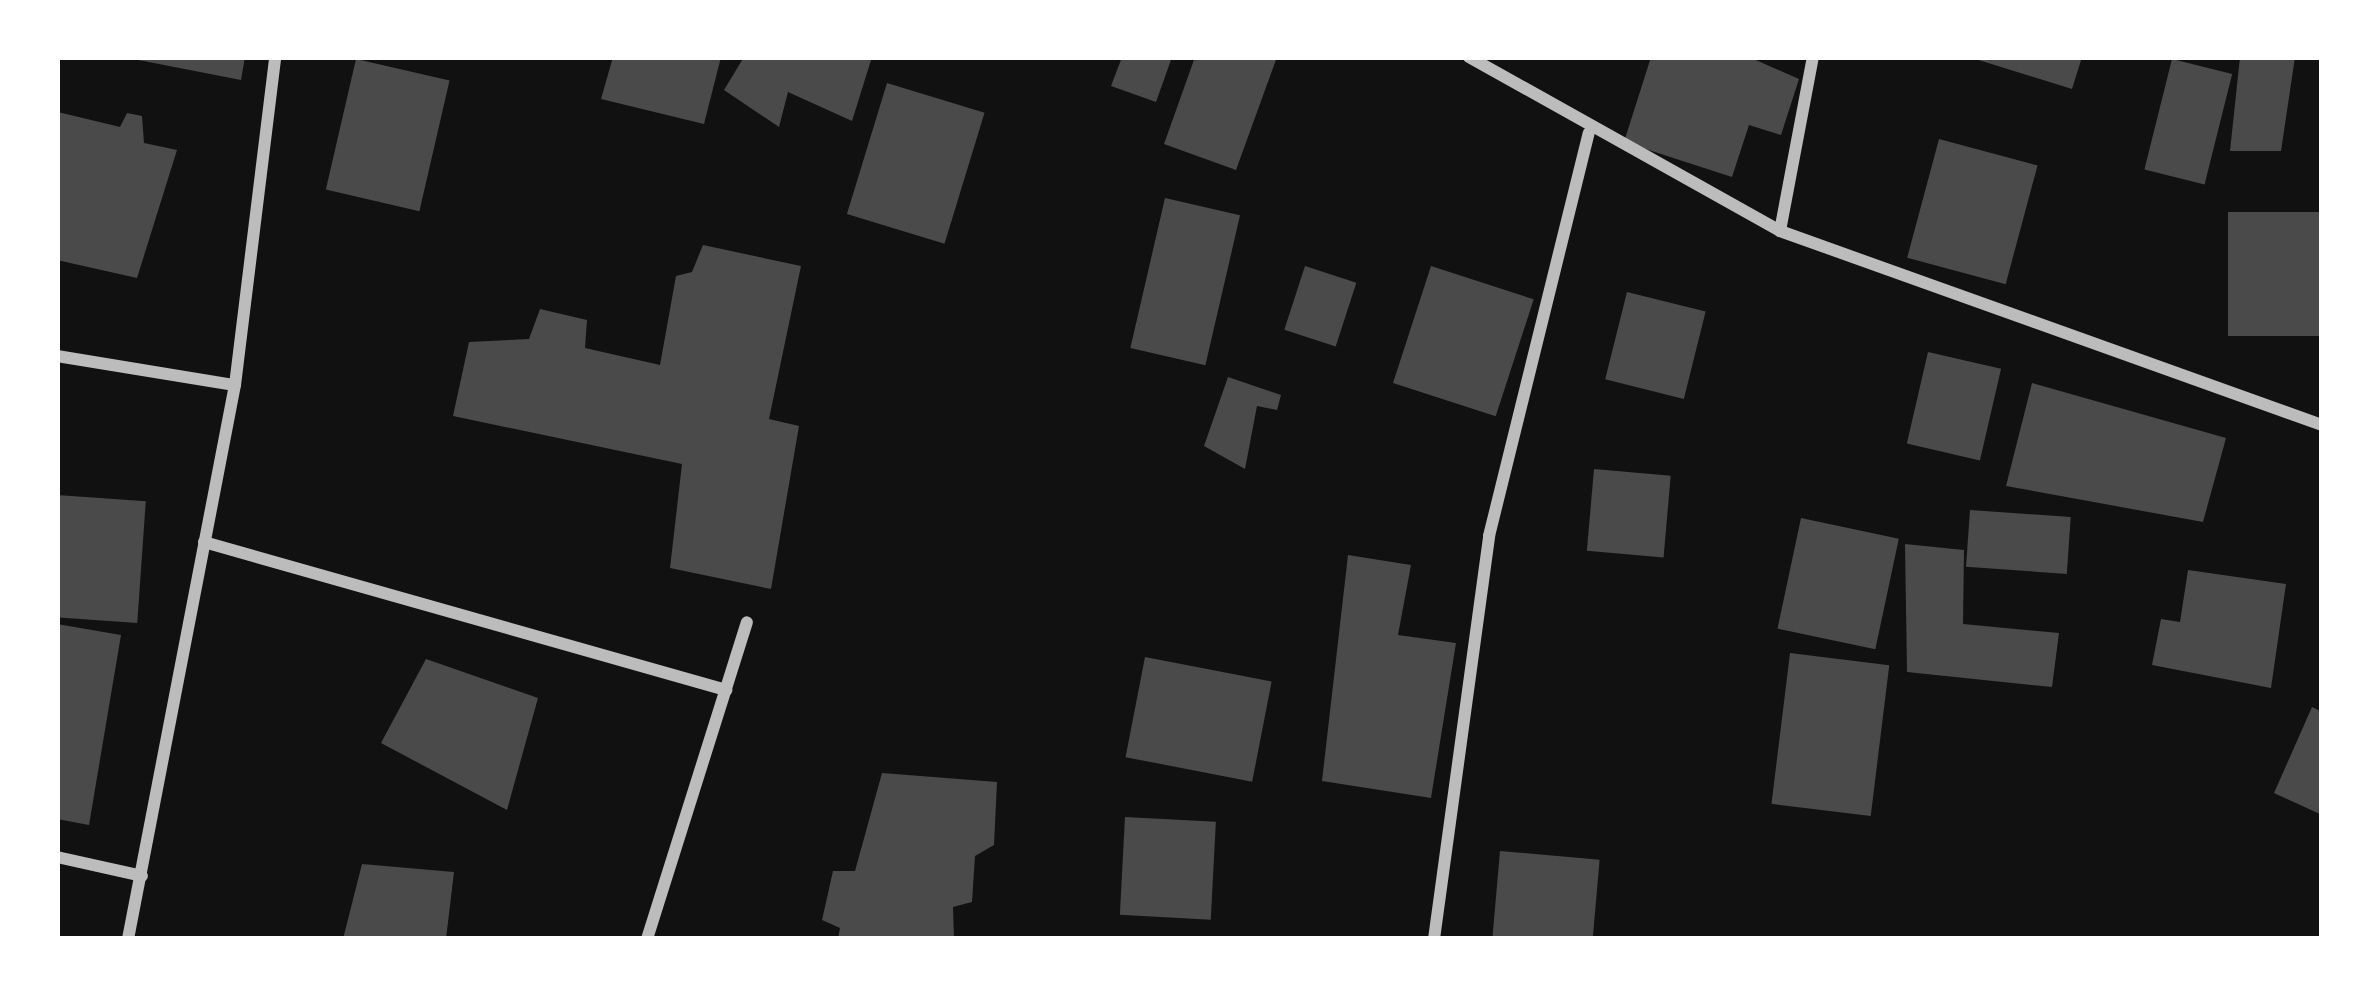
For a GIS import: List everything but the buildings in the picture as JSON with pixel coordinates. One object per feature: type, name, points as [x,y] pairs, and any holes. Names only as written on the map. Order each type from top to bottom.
[{"type":"street","points":[[128,939],[235,385],[275,57]]},
{"type":"street","points":[[1469,57],[1589,133],[1780,231],[2322,425]]},
{"type":"street","points":[[1780,231],[1813,57]]},
{"type":"street","points":[[1434,939],[1489,536],[1589,133]]},
{"type":"street","points":[[57,356],[235,385]]},
{"type":"street","points":[[204,542],[726,690]]},
{"type":"street","points":[[647,939],[747,622]]},
{"type":"street","points":[[57,857],[142,876]]}]
